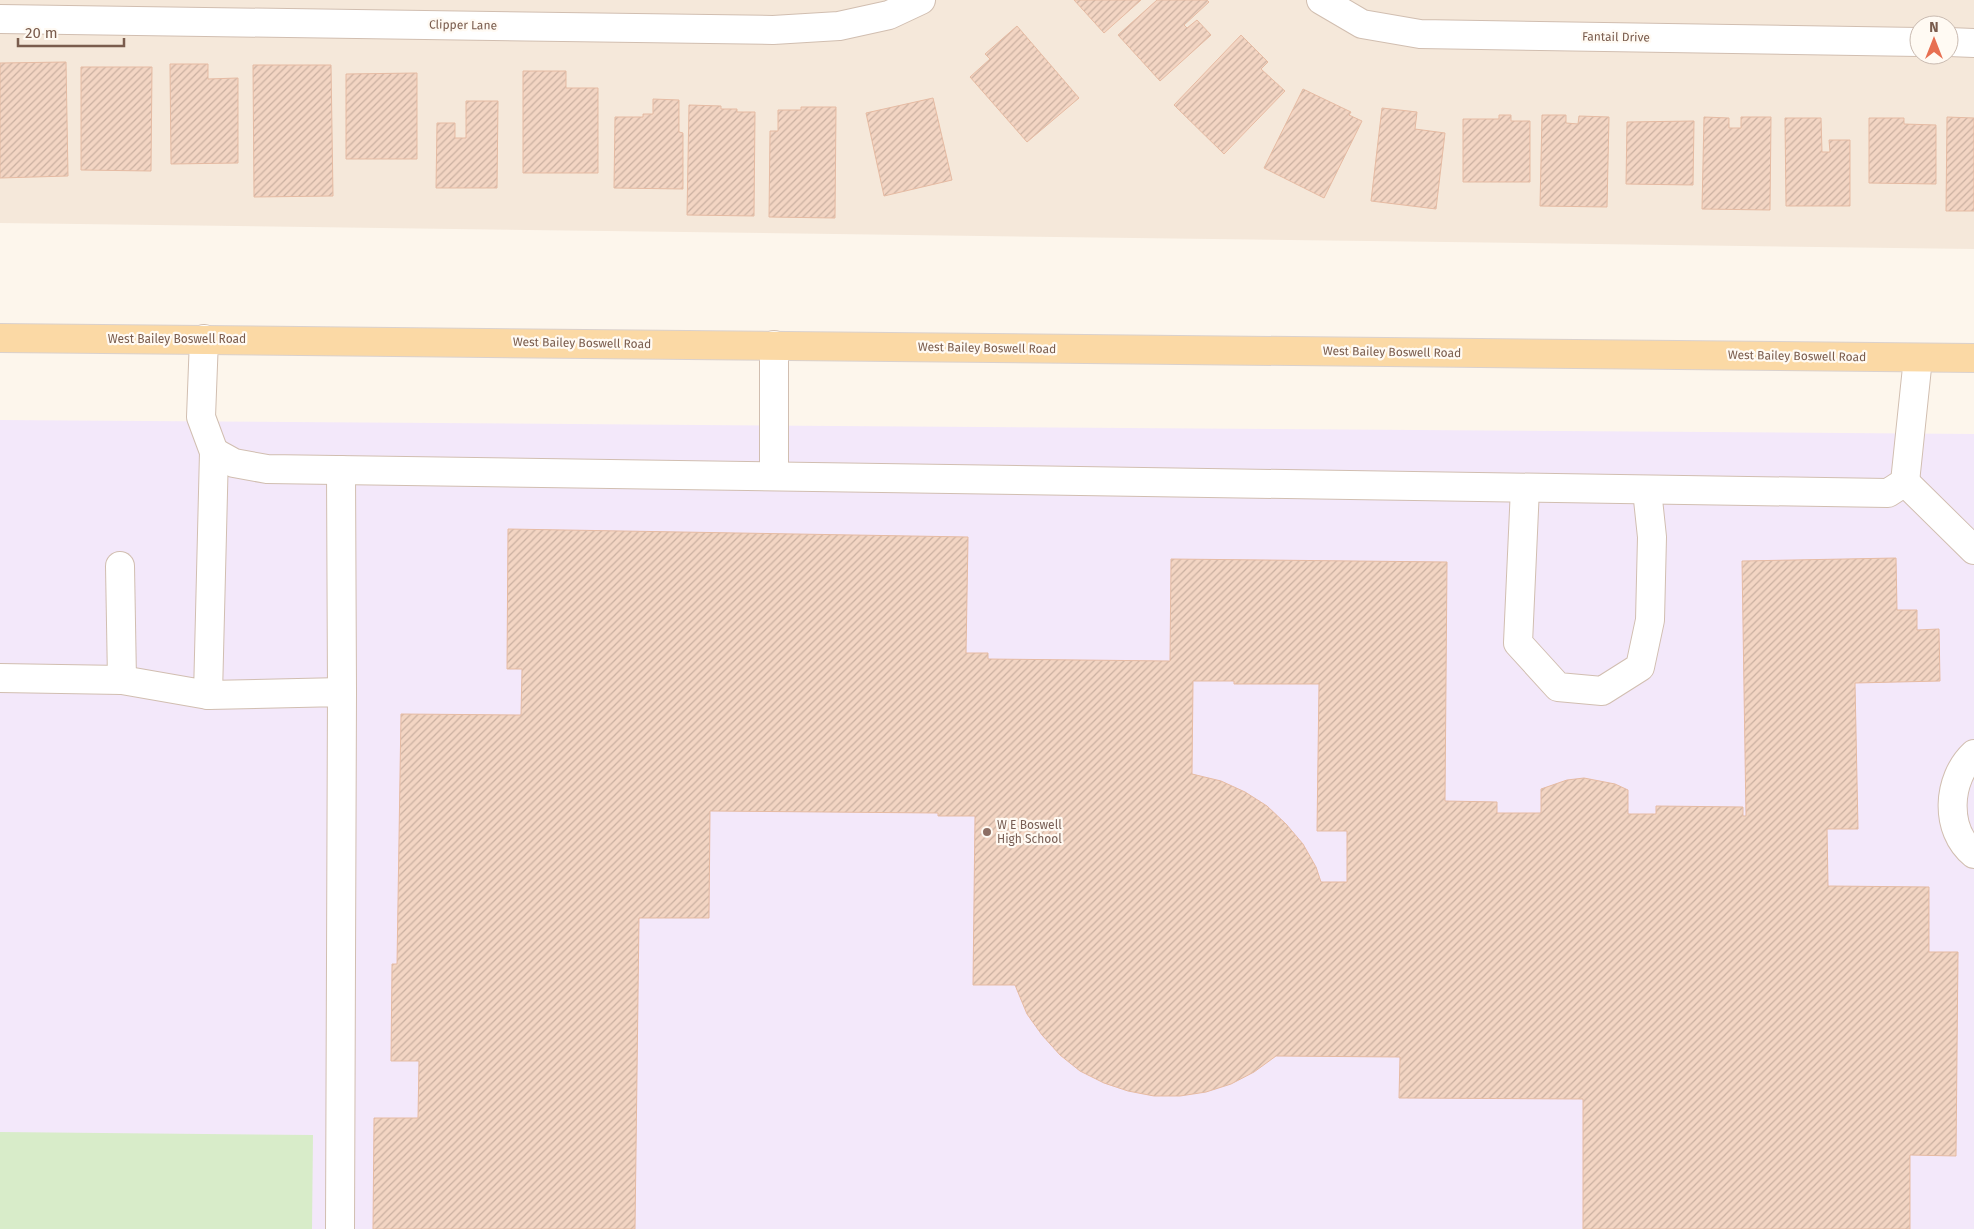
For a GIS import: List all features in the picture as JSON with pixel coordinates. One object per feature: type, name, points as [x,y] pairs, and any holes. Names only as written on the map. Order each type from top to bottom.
[{"type":"main road","name":"West Bailey Boswell Road","points":[[0,338],[1974,358]]},
{"type":"street","name":"Clipper Lane","points":[[0,19],[773,30],[839,26],[889,15],[920,0]]},
{"type":"street","name":"Fantail Drive","points":[[1320,0],[1362,24],[1420,34],[1909,42]]},
{"type":"street","points":[[1959,42],[1974,43]]},
{"type":"street","points":[[204,339],[201,417],[214,452],[208,695]]},
{"type":"street","points":[[774,345],[774,476]]},
{"type":"street","points":[[1905,482],[1918,358]]},
{"type":"street","points":[[214,452],[234,463],[267,469],[1888,493],[1905,482]]},
{"type":"street","points":[[340,1229],[341,470]]},
{"type":"street","points":[[1905,482],[1974,550]]},
{"type":"street","points":[[1525,488],[1518,643],[1558,687],[1602,692],[1640,667],[1650,620],[1652,537],[1647,490]]},
{"type":"street","points":[[120,566],[122,680]]},
{"type":"street","points":[[0,678],[122,680],[208,695],[342,692]]},
{"type":"street","points":[[1974,754],[1967,761],[1956,783],[1952,806],[1957,830],[1970,851],[1974,854]]},
{"type":"shaded area","points":[[0,0],[1974,0],[1974,249],[0,223]]},
{"type":"shaded area","name":"W E Boswell High School","points":[[0,420],[1974,434],[1974,1229],[0,1229]]},
{"type":"green space","points":[[0,1132],[313,1135],[312,1229],[0,1229]]},
{"type":"building","points":[[1074,0],[1141,0],[1104,33]]},
{"type":"building","points":[[1157,0],[1207,0],[1209,2],[1184,25],[1187,28],[1197,20],[1211,35],[1160,81],[1118,35]]},
{"type":"building","points":[[1017,26],[1079,98],[1027,142],[970,77],[990,59],[985,54]]},
{"type":"building","points":[[1241,35],[1268,62],[1261,69],[1285,91],[1224,154],[1174,105]]},
{"type":"building","points":[[66,62],[68,176],[0,178],[0,63]]},
{"type":"building","points":[[170,64],[208,64],[208,79],[238,78],[238,163],[171,164]]},
{"type":"building","points":[[253,65],[331,65],[333,196],[254,197]]},
{"type":"building","points":[[81,67],[152,67],[151,171],[81,170]]},
{"type":"building","points":[[523,71],[566,71],[566,88],[598,88],[598,173],[523,173]]},
{"type":"building","points":[[417,73],[417,159],[346,159],[346,74]]},
{"type":"building","points":[[1303,89],[1351,112],[1349,115],[1362,121],[1324,198],[1264,168]]},
{"type":"building","points":[[933,98],[952,180],[884,196],[866,113]]},
{"type":"building","points":[[653,99],[679,100],[679,132],[683,133],[683,189],[614,188],[615,117],[643,117],[643,114],[653,114]]},
{"type":"building","points":[[466,101],[498,101],[497,188],[436,188],[437,123],[455,123],[455,138],[466,138]]},
{"type":"building","points":[[689,105],[721,106],[721,109],[737,109],[737,112],[755,112],[754,216],[687,215]]},
{"type":"building","points":[[801,107],[836,107],[835,218],[769,217],[770,131],[778,131],[778,110],[801,110]]},
{"type":"building","points":[[1382,108],[1417,112],[1415,129],[1445,133],[1436,209],[1371,201]]},
{"type":"building","points":[[1499,115],[1511,115],[1511,121],[1530,121],[1530,182],[1463,182],[1463,119],[1499,119]]},
{"type":"building","points":[[1542,115],[1566,115],[1566,123],[1578,124],[1579,116],[1609,117],[1607,207],[1540,206]]},
{"type":"building","points":[[1704,117],[1729,118],[1729,128],[1741,128],[1741,117],[1771,117],[1770,210],[1702,209]]},
{"type":"building","points":[[1947,117],[1974,118],[1974,211],[1946,211]]},
{"type":"building","points":[[1785,118],[1821,118],[1822,152],[1830,152],[1829,140],[1850,140],[1850,206],[1786,206]]},
{"type":"building","points":[[1869,118],[1904,118],[1904,124],[1936,125],[1936,184],[1869,183]]},
{"type":"building","points":[[1694,121],[1693,185],[1626,184],[1627,122]]},
{"type":"building","points":[[508,529],[968,537],[966,653],[988,653],[988,659],[1170,661],[1171,559],[1447,562],[1445,801],[1497,802],[1497,813],[1541,813],[1541,789],[1567,780],[1584,778],[1615,784],[1628,790],[1628,814],[1656,814],[1656,806],[1743,807],[1743,816],[1746,816],[1742,561],[1896,558],[1897,610],[1917,610],[1917,630],[1939,629],[1940,681],[1855,683],[1858,829],[1827,829],[1828,886],[1929,887],[1929,952],[1958,952],[1956,1156],[1910,1155],[1910,1229],[1583,1229],[1583,1099],[1399,1098],[1400,1057],[1276,1056],[1254,1072],[1231,1084],[1206,1092],[1180,1096],[1154,1096],[1128,1091],[1104,1083],[1080,1071],[1060,1055],[1027,1014],[1015,985],[973,985],[975,816],[938,816],[938,813],[710,811],[709,918],[639,918],[635,1229],[373,1229],[374,1118],[418,1118],[419,1061],[391,1061],[392,964],[397,964],[401,714],[521,715],[522,669],[507,669]],"holes":[[[1193,681],[1234,681],[1234,684],[1319,684],[1317,831],[1347,831],[1347,882],[1321,882],[1316,867],[1303,844],[1267,806],[1245,792],[1221,781],[1192,774]]]},
{"type":"place","name":"W E Boswell High School","points":[[987,832]]}]
